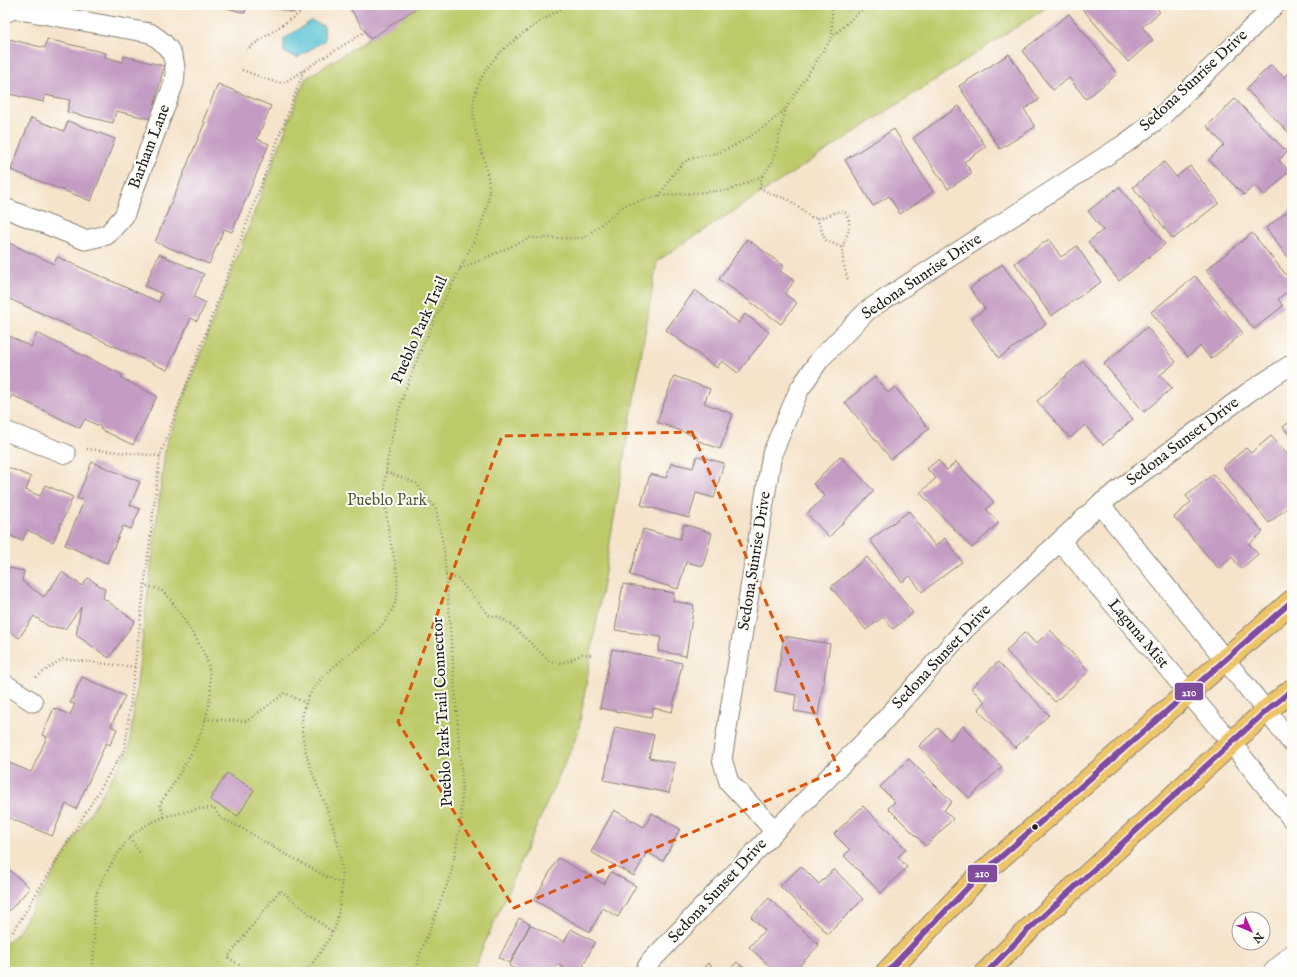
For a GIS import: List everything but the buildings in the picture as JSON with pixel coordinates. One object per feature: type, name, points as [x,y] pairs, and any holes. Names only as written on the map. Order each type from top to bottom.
[{"type":"main road","points":[[887,972],[977,878],[1292,601]]},
{"type":"main road","points":[[987,972],[1027,931],[1232,744],[1266,711],[1292,690]]},
{"type":"street","name":"Sedona Sunrise Drive","points":[[775,831],[729,782],[722,759],[772,454],[799,390],[820,359],[868,310],[1126,143],[1162,116],[1275,5]]},
{"type":"street","name":"Barham Lane","points":[[5,13],[14,9],[150,33],[164,42],[171,53],[177,68],[174,83],[124,216],[107,235],[85,240],[5,208]]},
{"type":"street","name":"Sedona Sunset Drive","points":[[644,972],[652,961],[775,831],[875,731],[964,629],[1100,504],[1249,392],[1292,364]]},
{"type":"street","points":[[5,430],[66,454]]},
{"type":"street","points":[[1100,504],[1292,743]]},
{"type":"street","name":"Laguna Mist","points":[[1060,541],[1232,744],[1292,819]]},
{"type":"street","points":[[10,687],[33,702]]},
{"type":"street","points":[[1273,972],[1292,954]]},
{"type":"path","points":[[246,50],[311,5]]},
{"type":"path","name":"Pueblo Park Trail","points":[[305,972],[336,927],[341,884],[340,849],[309,762],[304,742],[302,724],[306,703],[318,682],[336,664],[370,636],[385,620],[393,607],[399,590],[389,532],[385,494],[386,472],[396,420],[414,366],[480,229],[487,209],[489,190],[473,110],[477,89],[488,66],[510,43],[534,25],[568,5]]},
{"type":"path","points":[[832,5],[832,37]]},
{"type":"path","points":[[658,196],[682,164],[690,159],[720,152],[739,142],[778,116],[786,108],[832,37],[867,5]]},
{"type":"path","points":[[242,70],[277,83],[285,82],[366,30]]},
{"type":"path","points":[[5,932],[13,932],[125,748],[146,585],[160,456],[304,70]]},
{"type":"path","points":[[786,108],[773,161],[762,176],[760,188],[774,195],[788,199],[812,218],[817,218],[840,211],[846,214],[850,221],[850,230],[843,248],[844,267],[848,280]]},
{"type":"path","points":[[460,269],[530,238],[584,238],[625,205],[658,196],[730,190],[762,176]]},
{"type":"path","points":[[817,218],[825,240],[843,248]]},
{"type":"path","points":[[66,454],[76,448],[160,456]]},
{"type":"path","name":"Pueblo Park Trail Connector","points":[[386,472],[416,483],[436,509],[444,550],[462,780],[461,821],[451,874],[419,957],[417,972]]},
{"type":"path","points":[[446,576],[458,579],[489,615],[499,617],[513,626],[548,660],[567,662],[582,654],[591,655]]},
{"type":"path","points":[[146,585],[162,590],[184,618],[200,644],[209,669],[210,694],[205,719],[191,756],[160,804],[164,817]]},
{"type":"path","points":[[10,687],[62,659],[135,667]]},
{"type":"path","points":[[205,719],[247,721],[285,693],[306,703]]},
{"type":"path","points":[[92,972],[94,957],[96,894],[130,838],[147,824],[164,817],[197,809],[214,808],[220,818],[240,827],[278,850],[341,884]]},
{"type":"path","points":[[130,838],[140,853]]},
{"type":"path","points":[[249,972],[228,957],[280,890],[332,932]]},
{"type":"highlighted area","points":[[692,432],[839,770],[514,908],[398,722],[502,436]]},
{"type":"green space","name":"Pueblo Park","points":[[420,5],[1050,5],[657,261],[578,733],[472,972],[5,972],[5,943],[16,935],[129,749],[166,444],[305,79]]},
{"type":"water","points":[[311,21],[324,26],[325,40],[297,58],[284,52],[284,39]]},
{"type":"transit line","name":"210","points":[[887,972],[977,878],[1292,601]]},
{"type":"transit line","name":"210","points":[[987,972],[1027,931],[1266,711],[1292,690]]}]
